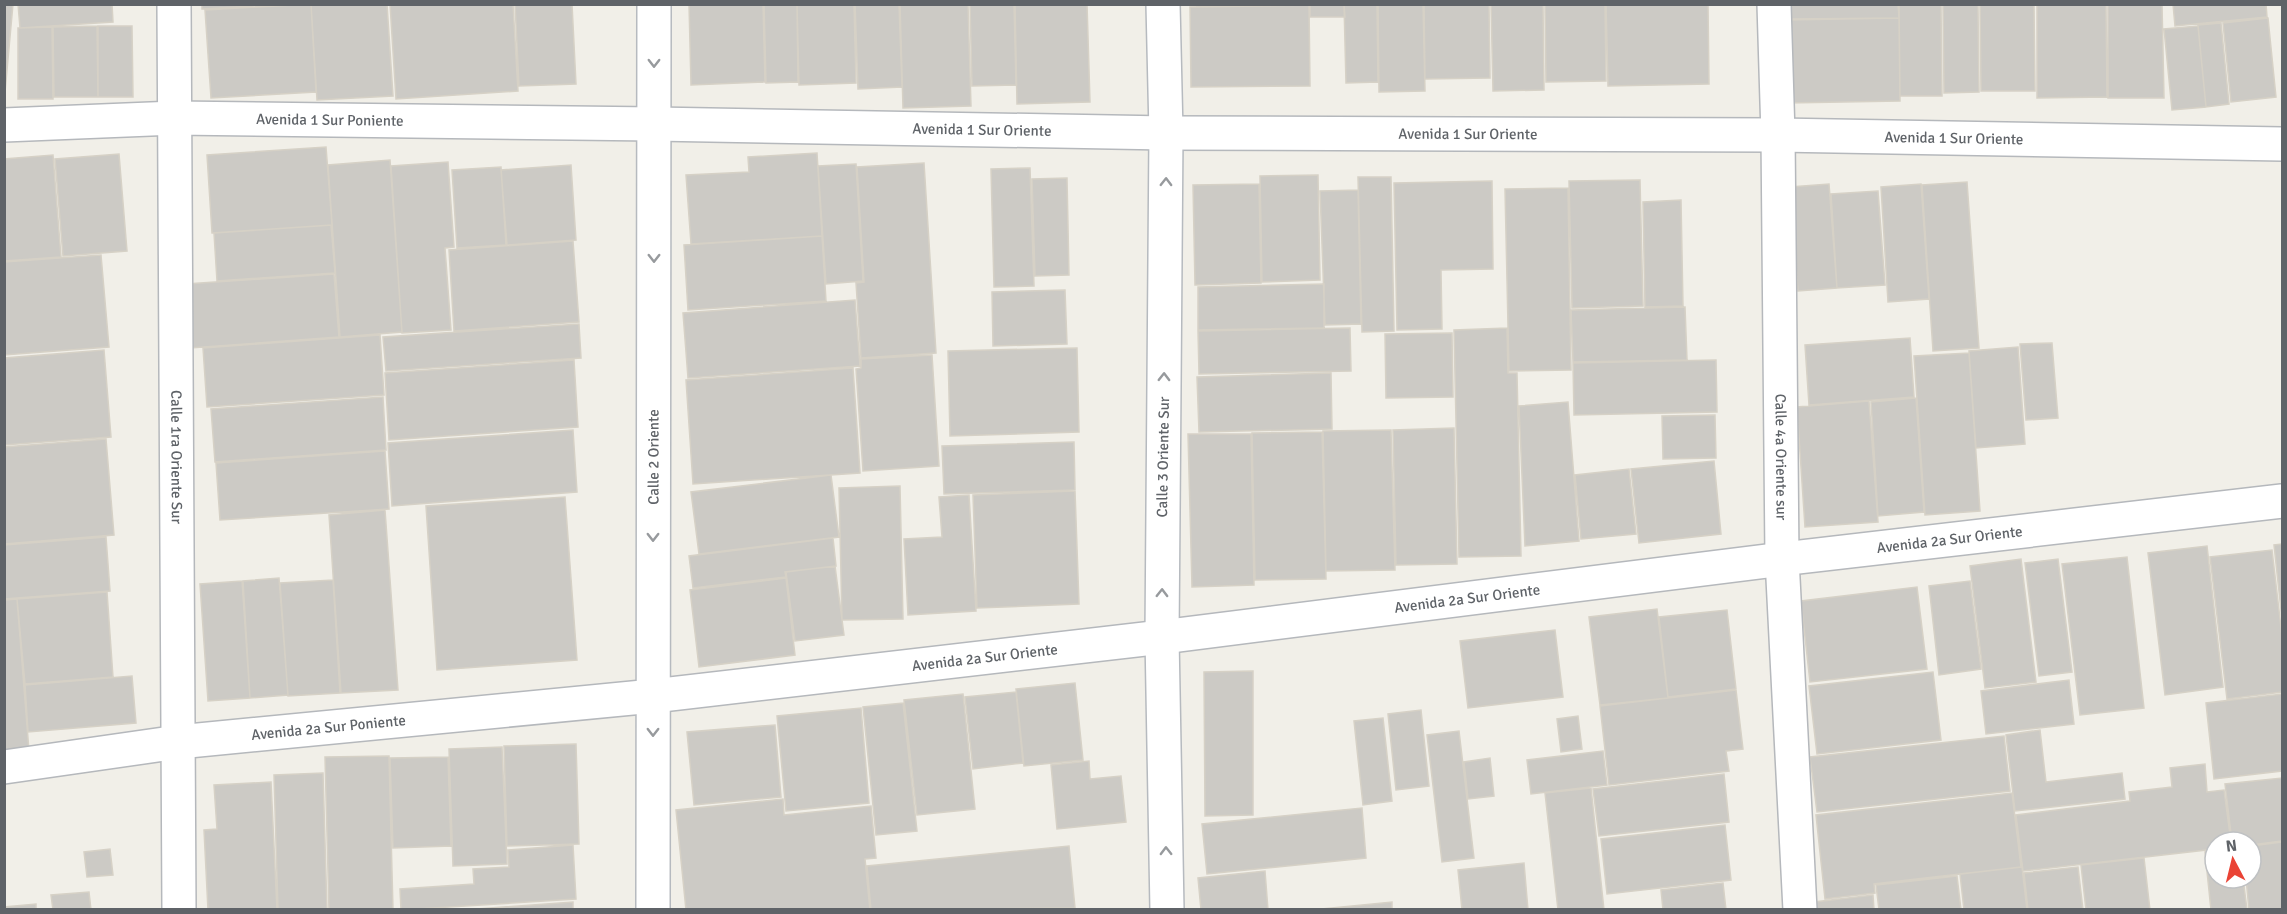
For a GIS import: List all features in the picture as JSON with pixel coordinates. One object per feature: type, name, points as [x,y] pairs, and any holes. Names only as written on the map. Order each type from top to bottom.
[{"type":"street","name":"Calle 1ra Oriente Sur","points":[[174,4],[179,909]]},
{"type":"street","name":"Calle 2 Oriente","points":[[653,909],[654,4]]},
{"type":"street","name":"Calle 3 Oriente Sur","points":[[1163,4],[1166,133],[1162,637],[1167,909]]},
{"type":"street","name":"Calle 4a Oriente sur","points":[[1774,4],[1778,135],[1782,559],[1800,909]]},
{"type":"street","name":"Avenida 1 Sur Poniente","points":[[4,125],[175,118],[655,124]]},
{"type":"street","name":"Avenida 1 Sur Oriente","points":[[655,124],[1166,133],[1778,135],[2283,144]]},
{"type":"street","name":"Avenida 2a Sur Oriente","points":[[653,696],[1162,637],[1782,559],[2283,501]]},
{"type":"street","name":"Avenida 2a Sur Poniente","points":[[4,767],[178,742],[653,696]]},
{"type":"building","points":[[4,4],[13,4],[5,92],[4,92]]},
{"type":"building","points":[[18,4],[112,4],[113,22],[20,28]]},
{"type":"building","points":[[202,4],[284,4],[202,9]]},
{"type":"building","points":[[311,4],[316,92],[211,98],[205,10]]},
{"type":"building","points":[[311,4],[387,4],[393,96],[317,100]]},
{"type":"building","points":[[390,4],[513,4],[518,91],[396,99]]},
{"type":"building","points":[[515,4],[572,4],[576,84],[519,86]]},
{"type":"building","points":[[689,4],[763,4],[765,82],[691,85]]},
{"type":"building","points":[[764,4],[797,4],[798,82],[766,83]]},
{"type":"building","points":[[797,4],[854,4],[856,83],[799,85]]},
{"type":"building","points":[[855,4],[899,4],[902,87],[858,89]]},
{"type":"building","points":[[900,4],[968,4],[971,106],[903,108]]},
{"type":"building","points":[[970,4],[1014,4],[1016,85],[972,86]]},
{"type":"building","points":[[1015,4],[1087,4],[1090,102],[1017,104]]},
{"type":"building","points":[[1197,4],[1309,4],[1309,5],[1197,7]]},
{"type":"building","points":[[1310,4],[1344,4],[1345,17],[1310,17]]},
{"type":"building","points":[[1344,4],[1377,4],[1378,82],[1346,83]]},
{"type":"building","points":[[1378,4],[1423,4],[1425,91],[1379,92]]},
{"type":"building","points":[[1424,4],[1489,4],[1490,78],[1425,79]]},
{"type":"building","points":[[1491,4],[1543,4],[1544,90],[1493,91]]},
{"type":"building","points":[[1545,4],[1605,4],[1606,81],[1546,82]]},
{"type":"building","points":[[1606,4],[1708,4],[1709,84],[1608,86]]},
{"type":"building","points":[[1791,4],[1898,4],[1899,18],[1791,19]]},
{"type":"building","points":[[1899,4],[1941,4],[1942,96],[1900,96]]},
{"type":"building","points":[[1943,4],[1978,4],[1979,92],[1944,93]]},
{"type":"building","points":[[1980,4],[2034,4],[2035,91],[1981,91]]},
{"type":"building","points":[[2037,4],[2106,4],[2107,97],[2037,98]]},
{"type":"building","points":[[2108,4],[2162,4],[2164,98],[2108,98]]},
{"type":"building","points":[[2173,4],[2266,4],[2267,17],[2175,26]]},
{"type":"building","points":[[1309,5],[1310,86],[1191,87],[1190,7]]},
{"type":"building","points":[[1899,18],[1900,101],[1787,103],[1786,20]]},
{"type":"building","points":[[2268,18],[2276,97],[2231,102],[2223,23]]},
{"type":"building","points":[[2221,23],[2229,104],[2206,107],[2198,25]]},
{"type":"building","points":[[97,26],[98,97],[54,97],[53,27]]},
{"type":"building","points":[[98,26],[132,26],[133,97],[98,97]]},
{"type":"building","points":[[2198,26],[2206,107],[2172,110],[2164,29]]},
{"type":"building","points":[[52,27],[53,99],[18,99],[18,28]]},
{"type":"building","points":[[326,147],[332,225],[212,233],[207,155]]},
{"type":"building","points":[[817,153],[822,236],[691,244],[686,175],[749,172],[748,157]]},
{"type":"building","points":[[119,154],[127,251],[63,256],[55,159]]},
{"type":"building","points":[[53,155],[61,257],[4,261],[4,159]]},
{"type":"building","points":[[390,160],[402,332],[340,337],[328,165]]},
{"type":"building","points":[[448,162],[454,247],[445,248],[451,330],[402,333],[391,166]]},
{"type":"building","points":[[924,163],[936,353],[861,358],[856,283],[864,282],[857,167]]},
{"type":"building","points":[[856,164],[863,281],[826,284],[818,166]]},
{"type":"building","points":[[571,165],[576,240],[507,245],[501,170]]},
{"type":"building","points":[[501,167],[506,245],[457,248],[452,170]]},
{"type":"building","points":[[1030,168],[1034,286],[994,287],[991,169]]},
{"type":"building","points":[[1318,175],[1320,280],[1262,282],[1260,176]]},
{"type":"building","points":[[1358,177],[1391,177],[1394,331],[1362,332]]},
{"type":"building","points":[[1067,178],[1069,275],[1035,276],[1032,179]]},
{"type":"building","points":[[1640,180],[1643,306],[1572,308],[1569,181]]},
{"type":"building","points":[[1492,181],[1493,269],[1441,270],[1442,329],[1397,330],[1394,183]]},
{"type":"building","points":[[1967,182],[1979,348],[1933,351],[1922,185]]},
{"type":"building","points":[[1259,184],[1261,283],[1195,285],[1193,185]]},
{"type":"building","points":[[1829,184],[1837,288],[1798,291],[1790,187]]},
{"type":"building","points":[[1921,184],[1929,299],[1888,302],[1881,187]]},
{"type":"building","points":[[1568,188],[1571,370],[1509,371],[1505,189]]},
{"type":"building","points":[[1358,190],[1361,324],[1325,325],[1320,191]]},
{"type":"building","points":[[1878,191],[1885,285],[1837,288],[1831,194]]},
{"type":"building","points":[[1681,200],[1683,306],[1645,307],[1643,202]]},
{"type":"building","points":[[331,225],[335,273],[217,281],[214,233]]},
{"type":"building","points":[[822,236],[826,301],[688,310],[684,245]]},
{"type":"building","points":[[573,241],[579,322],[454,331],[449,250]]},
{"type":"building","points":[[101,255],[109,347],[4,355],[4,262]]},
{"type":"building","points":[[334,274],[339,337],[190,348],[186,284]]},
{"type":"building","points":[[1324,284],[1324,328],[1198,330],[1198,287]]},
{"type":"building","points":[[1065,290],[1067,344],[993,346],[992,292]]},
{"type":"building","points":[[855,300],[860,366],[688,378],[683,313]]},
{"type":"building","points":[[1685,307],[1687,360],[1573,362],[1571,310]]},
{"type":"building","points":[[579,324],[581,358],[386,371],[383,337]]},
{"type":"building","points":[[1350,328],[1351,371],[1199,374],[1198,331]]},
{"type":"building","points":[[1507,328],[1508,373],[1517,373],[1521,556],[1459,557],[1454,330]]},
{"type":"building","points":[[1452,333],[1453,397],[1386,398],[1385,334]]},
{"type":"building","points":[[380,335],[384,395],[207,407],[203,348]]},
{"type":"building","points":[[1910,338],[1914,397],[1809,405],[1805,345]]},
{"type":"building","points":[[2052,343],[2058,418],[2026,420],[2020,344]]},
{"type":"building","points":[[2018,347],[2025,444],[1976,448],[1969,351]]},
{"type":"building","points":[[1077,348],[1079,432],[950,436],[948,351]]},
{"type":"building","points":[[104,350],[111,437],[4,445],[4,358]]},
{"type":"building","points":[[1969,353],[1980,511],[1925,515],[1914,356]]},
{"type":"building","points":[[932,355],[939,466],[863,471],[856,369],[861,368],[861,359]]},
{"type":"building","points":[[574,360],[578,427],[389,440],[385,373]]},
{"type":"building","points":[[1716,360],[1717,412],[1574,415],[1573,363]]},
{"type":"building","points":[[853,368],[860,473],[693,484],[686,380]]},
{"type":"building","points":[[1331,373],[1332,429],[1199,432],[1197,377]]},
{"type":"building","points":[[383,397],[386,450],[215,462],[211,409]]},
{"type":"building","points":[[1916,398],[1924,512],[1878,516],[1871,402]]},
{"type":"building","points":[[1869,401],[1878,522],[1805,527],[1797,407]]},
{"type":"building","points":[[1568,402],[1579,541],[1525,546],[1519,406]]},
{"type":"building","points":[[1715,415],[1716,458],[1663,459],[1662,416]]},
{"type":"building","points":[[1454,428],[1457,564],[1396,565],[1393,430]]},
{"type":"building","points":[[573,430],[577,492],[392,506],[388,443]]},
{"type":"building","points":[[1391,430],[1395,570],[1326,571],[1323,431]]},
{"type":"building","points":[[1322,432],[1326,579],[1255,580],[1252,433]]},
{"type":"building","points":[[1188,434],[1251,434],[1254,585],[1192,587]]},
{"type":"building","points":[[106,439],[114,535],[4,544],[4,447]]},
{"type":"building","points":[[1074,442],[1075,490],[944,494],[942,446]]},
{"type":"building","points":[[385,451],[389,509],[220,520],[216,463]]},
{"type":"building","points":[[1714,461],[1721,534],[1639,543],[1631,469]]},
{"type":"building","points":[[1629,469],[1636,534],[1581,539],[1575,475]]},
{"type":"building","points":[[831,475],[839,537],[699,554],[691,492]]},
{"type":"building","points":[[900,486],[903,619],[842,620],[839,488]]},
{"type":"building","points":[[1075,491],[1079,604],[977,608],[973,495]]},
{"type":"building","points":[[969,495],[976,611],[908,615],[904,539],[942,537],[939,497]]},
{"type":"building","points":[[565,497],[577,660],[437,670],[426,506]]},
{"type":"building","points":[[385,510],[398,690],[341,693],[329,515]]},
{"type":"building","points":[[106,537],[110,591],[4,599],[4,545]]},
{"type":"building","points":[[833,538],[836,566],[785,572],[786,577],[693,588],[689,556]]},
{"type":"building","points":[[2282,544],[2282,619],[2274,545]]},
{"type":"building","points":[[2207,546],[2223,687],[2165,695],[2148,553]]},
{"type":"building","points":[[2272,550],[2282,636],[2282,692],[2227,699],[2210,557]]},
{"type":"building","points":[[2127,557],[2144,708],[2080,715],[2062,564]]},
{"type":"building","points":[[2021,559],[2036,682],[1985,688],[1970,566]]},
{"type":"building","points":[[2058,559],[2072,672],[2039,676],[2025,563]]},
{"type":"building","points":[[835,566],[844,635],[795,641],[786,572]]},
{"type":"building","points":[[279,578],[288,695],[250,698],[243,581]]},
{"type":"building","points":[[786,578],[795,655],[699,667],[690,590]]},
{"type":"building","points":[[333,580],[340,693],[288,696],[280,583]]},
{"type":"building","points":[[242,581],[250,698],[208,701],[200,584]]},
{"type":"building","points":[[1970,581],[1981,669],[1939,675],[1929,586]]},
{"type":"building","points":[[1917,587],[1927,669],[1810,682],[1801,601]]},
{"type":"building","points":[[107,592],[113,677],[25,684],[17,599]]},
{"type":"building","points":[[17,599],[29,751],[4,753],[4,600]]},
{"type":"building","points":[[1657,609],[1668,698],[1600,705],[1589,617]]},
{"type":"building","points":[[1727,610],[1736,689],[1668,697],[1659,617]]},
{"type":"building","points":[[1555,630],[1563,697],[1468,708],[1460,641]]},
{"type":"building","points":[[1253,671],[1253,815],[1205,816],[1204,672]]},
{"type":"building","points":[[1933,672],[1941,740],[1817,754],[1809,686]]},
{"type":"building","points":[[132,676],[136,723],[28,732],[25,685]]},
{"type":"building","points":[[2069,680],[2074,724],[1986,734],[1981,691]]},
{"type":"building","points":[[1075,683],[1083,760],[1024,766],[1016,689]]},
{"type":"building","points":[[1736,690],[1743,749],[1726,751],[1729,771],[1609,785],[1600,706]]},
{"type":"building","points":[[1016,692],[1023,763],[973,769],[965,697]]},
{"type":"building","points":[[963,694],[975,809],[917,815],[904,700]]},
{"type":"building","points":[[2282,694],[2282,771],[2214,779],[2206,703]]},
{"type":"building","points":[[903,703],[917,831],[876,835],[863,707]]},
{"type":"building","points":[[861,708],[869,803],[786,811],[777,716]]},
{"type":"building","points":[[1421,710],[1429,786],[1396,790],[1388,714]]},
{"type":"building","points":[[1578,716],[1582,749],[1561,752],[1557,719]]},
{"type":"building","points":[[1383,718],[1392,801],[1363,805],[1354,721]]},
{"type":"building","points":[[775,725],[781,797],[694,805],[687,732]]},
{"type":"building","points":[[2040,730],[2046,782],[2122,773],[2125,799],[2015,811],[2006,735]]},
{"type":"building","points":[[1459,731],[1474,858],[1442,862],[1427,735]]},
{"type":"building","points":[[2004,736],[2010,791],[1817,812],[1810,757]]},
{"type":"building","points":[[576,744],[579,844],[507,846],[504,746]]},
{"type":"building","points":[[502,747],[507,864],[453,866],[449,749]]},
{"type":"building","points":[[1603,751],[1607,785],[1531,794],[1527,760]]},
{"type":"building","points":[[389,756],[393,910],[329,910],[325,757]]},
{"type":"building","points":[[448,757],[451,846],[393,848],[390,758]]},
{"type":"building","points":[[1490,758],[1494,796],[1468,799],[1464,762]]},
{"type":"building","points":[[1089,761],[1090,779],[1121,776],[1126,822],[1057,829],[1051,765]]},
{"type":"building","points":[[2205,764],[2207,792],[2224,790],[2229,830],[2203,830],[2203,850],[2023,871],[2016,815],[2130,801],[2129,792],[2172,787],[2170,768]]},
{"type":"building","points":[[323,773],[327,910],[278,910],[274,775]]},
{"type":"building","points":[[1724,774],[1729,822],[1599,836],[1593,789]]},
{"type":"building","points":[[2282,778],[2282,841],[2263,843],[2263,830],[2231,830],[2225,784]]},
{"type":"building","points":[[271,782],[277,910],[208,910],[204,830],[217,829],[214,785]]},
{"type":"building","points":[[1591,788],[1604,910],[1558,910],[1545,793]]},
{"type":"building","points":[[2012,793],[2021,867],[1874,884],[1875,893],[1825,899],[1816,815]]},
{"type":"building","points":[[783,799],[784,815],[871,806],[876,858],[865,859],[870,910],[686,910],[676,810]]},
{"type":"building","points":[[1362,808],[1366,858],[1207,874],[1202,824]]},
{"type":"building","points":[[1725,825],[1731,880],[1607,894],[1601,839]]},
{"type":"building","points":[[2282,842],[2282,910],[2249,910],[2247,890],[2263,890],[2263,844]]},
{"type":"building","points":[[573,845],[576,899],[401,910],[400,889],[474,884],[473,869],[509,867],[508,850]]},
{"type":"building","points":[[1069,846],[1075,908],[871,910],[867,866]]},
{"type":"building","points":[[110,849],[113,875],[87,877],[84,852]]},
{"type":"building","points":[[2144,858],[2150,910],[2086,910],[2081,865]]},
{"type":"building","points":[[1524,863],[1528,910],[1462,910],[1458,870]]},
{"type":"building","points":[[2022,867],[2027,910],[1964,910],[1960,874]]},
{"type":"building","points":[[2078,867],[2083,910],[2028,910],[2024,873]]},
{"type":"building","points":[[1265,871],[1268,910],[1201,910],[1198,878]]},
{"type":"building","points":[[1957,876],[1961,910],[1879,910],[1876,885]]},
{"type":"building","points":[[1723,883],[1726,910],[1663,910],[1661,890]]},
{"type":"building","points":[[2209,890],[2244,890],[2247,910],[2211,910]]},
{"type":"building","points":[[89,892],[91,910],[53,910],[51,895]]},
{"type":"building","points":[[1873,895],[1874,910],[1815,910],[1814,902]]},
{"type":"building","points":[[573,902],[573,910],[463,910]]},
{"type":"building","points":[[1392,902],[1392,910],[1322,910],[1322,909]]},
{"type":"building","points":[[36,904],[36,910],[4,910],[4,907]]}]
